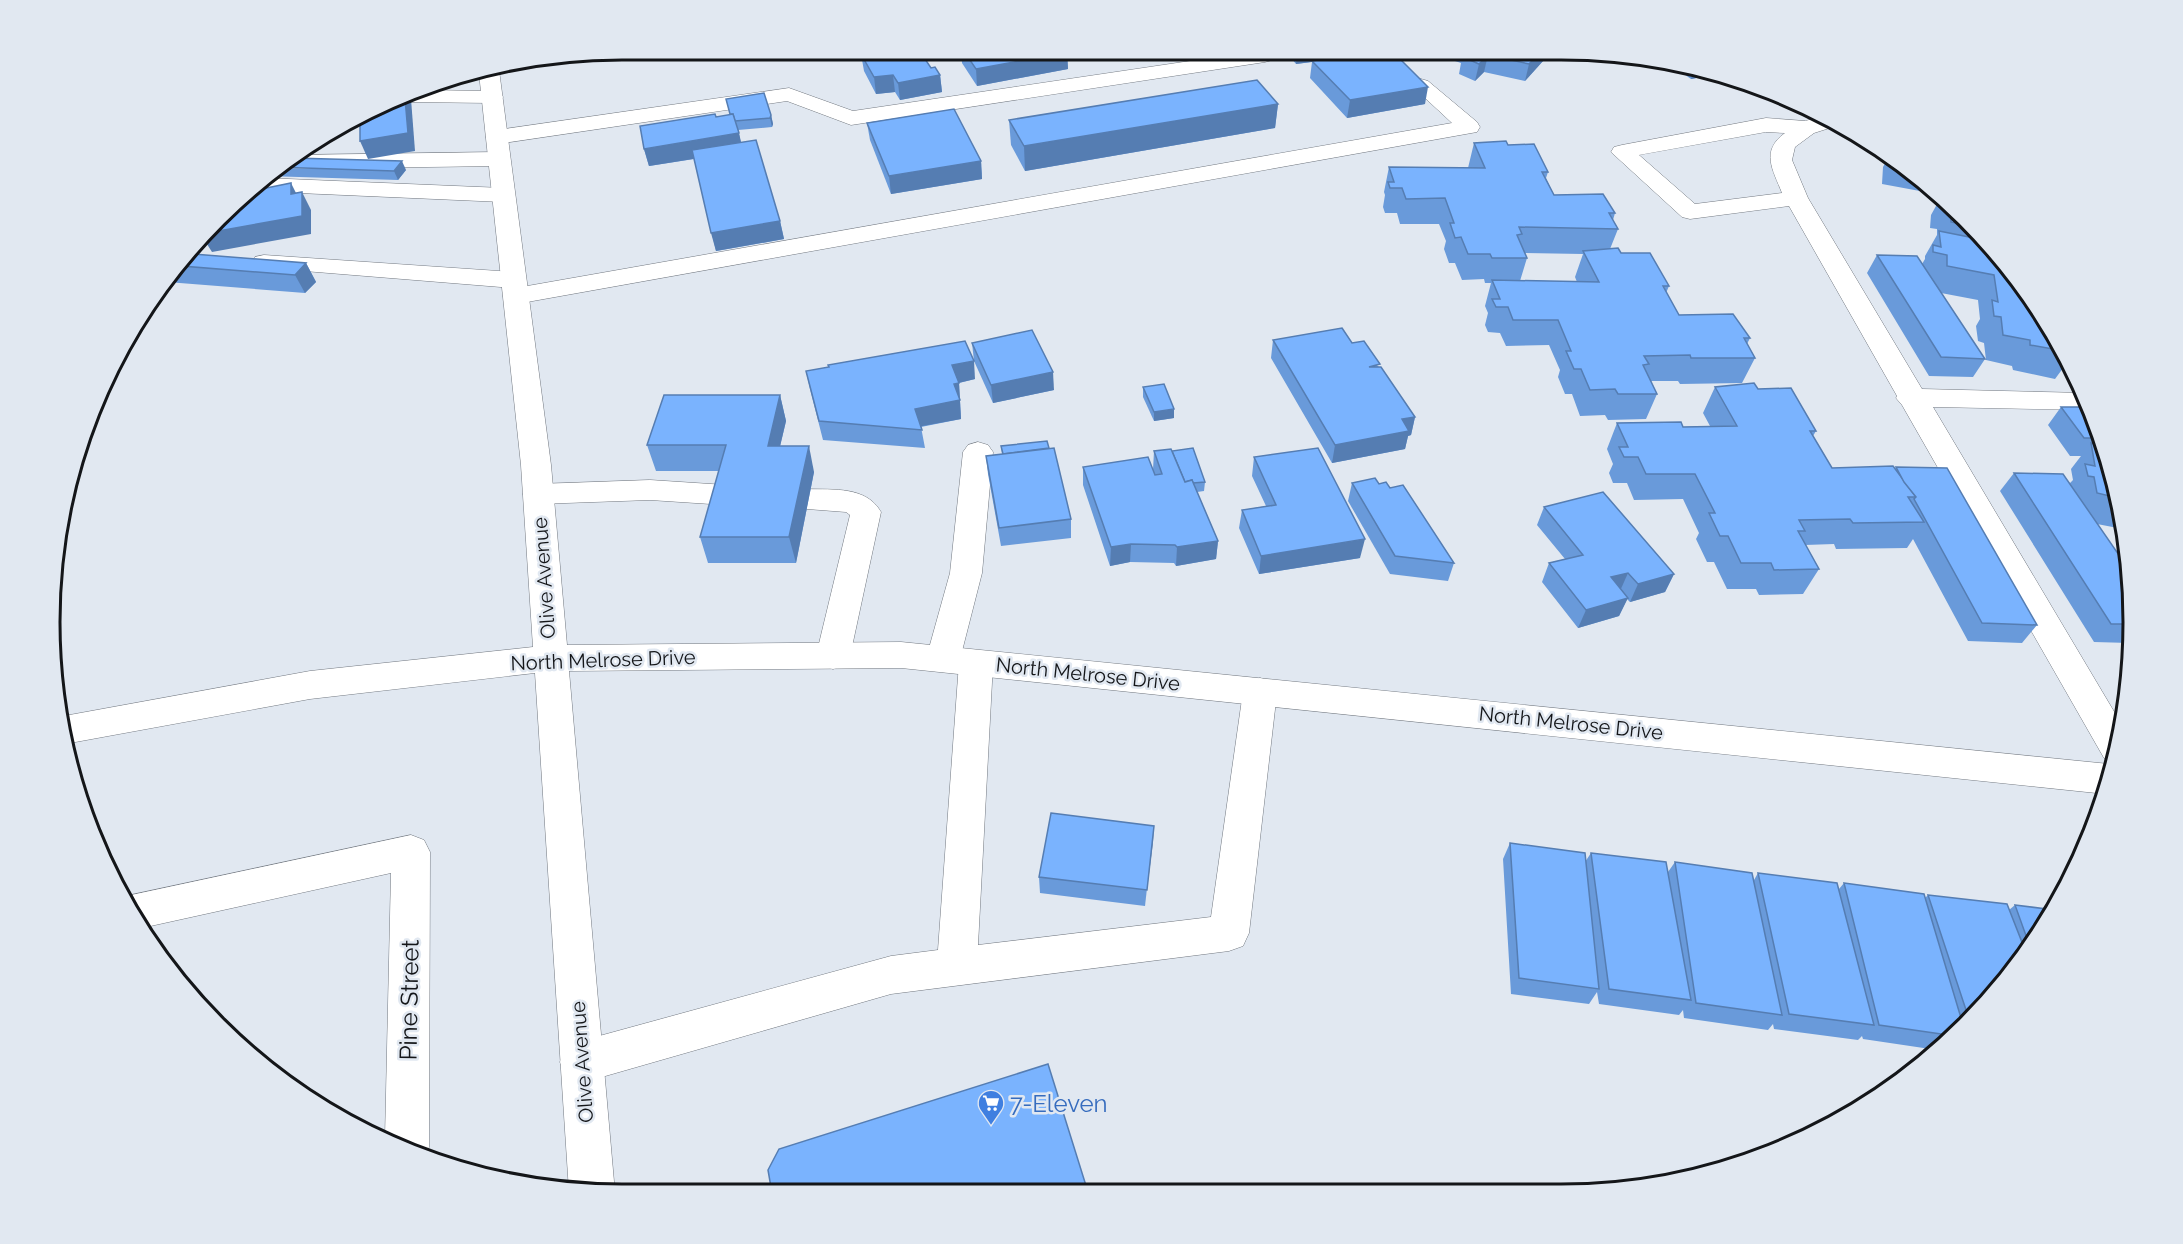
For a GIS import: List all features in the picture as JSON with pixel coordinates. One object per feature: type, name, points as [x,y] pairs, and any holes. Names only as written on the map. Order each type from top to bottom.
[{"type":"main road","points":[[302,161],[498,148],[789,94],[851,118],[1238,60]]},
{"type":"main road","name":"Olive Avenue","points":[[490,76],[538,494],[591,1183]]},
{"type":"main road","points":[[237,260],[514,288],[1469,127],[1421,85]]},
{"type":"main road","points":[[424,96],[492,98]]},
{"type":"main road","points":[[1821,124],[1806,128],[1784,144],[1781,160],[1796,198],[1910,398],[2111,737]]},
{"type":"main road","points":[[1796,198],[1690,212],[1622,152],[1766,125],[1806,128]]},
{"type":"main road","points":[[268,185],[503,195]]},
{"type":"main road","points":[[1910,398],[2078,402]]},
{"type":"main road","points":[[957,966],[960,661],[978,452]]},
{"type":"main road","points":[[538,494],[650,490],[726,495]]},
{"type":"main road","points":[[807,499],[853,502],[866,512],[833,656]]},
{"type":"main road","name":"North Melrose Drive","points":[[70,728],[310,685],[550,658],[901,656],[2101,778]]},
{"type":"main road","points":[[581,1062],[891,975],[1229,933],[1260,692]]},
{"type":"main road","name":"Pine Street","points":[[140,910],[411,852],[407,1141]]},
{"type":"building","points":[[864,60],[926,60],[931,68],[935,67],[940,75],[898,83],[893,75],[874,77]]},
{"type":"building","points":[[970,60],[1024,60],[976,69]]},
{"type":"building","points":[[1401,60],[1428,87],[1350,100],[1312,61]]},
{"type":"building","points":[[1470,60],[1483,60],[1479,64]]},
{"type":"building","points":[[1511,60],[1533,60],[1529,64]]},
{"type":"building","points":[[1257,80],[1278,104],[1024,146],[1009,120]]},
{"type":"building","points":[[764,93],[770,118],[735,121],[733,114],[730,114],[726,99]]},
{"type":"building","points":[[405,104],[408,133],[360,141],[360,125]]},
{"type":"building","points":[[954,109],[981,161],[889,176],[867,123]]},
{"type":"building","points":[[715,114],[716,117],[733,114],[739,133],[644,149],[640,126]]},
{"type":"building","points":[[756,140],[780,221],[711,233],[692,150]]},
{"type":"building","points":[[1506,141],[1508,145],[1534,144],[1548,172],[1542,172],[1554,195],[1603,194],[1615,213],[1609,213],[1618,229],[1519,227],[1522,234],[1517,235],[1527,258],[1492,258],[1490,254],[1468,254],[1461,237],[1455,238],[1450,223],[1454,223],[1445,198],[1406,199],[1402,188],[1390,188],[1388,182],[1394,182],[1389,167],[1485,168],[1474,143]]},
{"type":"building","points":[[305,158],[402,161],[394,171],[292,168]]},
{"type":"building","points":[[291,183],[291,194],[302,192],[302,216],[219,231],[251,199],[264,188]]},
{"type":"building","points":[[1939,231],[1970,237],[2007,280],[2052,349],[2030,345],[2030,340],[2003,335],[2001,317],[1994,316],[1992,300],[1998,302],[1994,275],[1947,266],[1947,255],[1933,252],[1933,245],[1941,247]]},
{"type":"building","points":[[1618,248],[1621,253],[1650,253],[1669,286],[1663,286],[1679,315],[1733,314],[1750,338],[1744,338],[1755,358],[1691,358],[1690,355],[1644,356],[1649,364],[1643,365],[1657,394],[1618,394],[1615,389],[1590,390],[1581,369],[1574,369],[1566,351],[1571,351],[1558,320],[1513,320],[1508,307],[1496,307],[1492,299],[1500,299],[1492,280],[1599,282],[1583,251]]},
{"type":"building","points":[[196,254],[306,263],[295,275],[187,266]]},
{"type":"building","points":[[1877,255],[1917,256],[1985,359],[1941,357]]},
{"type":"building","points":[[1342,328],[1352,343],[1364,341],[1380,364],[1369,367],[1381,367],[1415,417],[1402,419],[1409,431],[1335,445],[1273,340]]},
{"type":"building","points":[[1032,330],[1053,372],[991,385],[972,343]]},
{"type":"building","points":[[965,341],[974,361],[952,365],[959,383],[954,384],[960,400],[915,409],[922,430],[819,421],[806,371],[829,367],[828,365]]},
{"type":"building","points":[[1754,383],[1758,389],[1791,388],[1816,431],[1810,431],[1832,468],[1893,466],[1916,497],[1908,497],[1924,522],[1853,523],[1850,519],[1799,520],[1805,531],[1798,531],[1819,569],[1774,570],[1771,563],[1741,563],[1728,536],[1720,536],[1709,513],[1715,513],[1695,474],[1646,474],[1638,457],[1624,457],[1619,447],[1628,447],[1617,423],[1681,422],[1683,427],[1737,426],[1715,387]]},
{"type":"building","points":[[1164,384],[1174,409],[1154,412],[1143,387]]},
{"type":"building","points":[[664,395],[780,395],[768,446],[809,446],[789,537],[700,537],[726,445],[647,445]]},
{"type":"building","points":[[2061,407],[2080,407],[2092,438],[2084,438]]},
{"type":"building","points":[[1047,441],[1049,448],[1003,454],[1001,446]]},
{"type":"building","points":[[2091,443],[2094,444],[2108,496],[2097,493],[2094,477],[2088,476],[2085,464],[2095,466]]},
{"type":"building","points":[[1054,448],[1071,519],[999,528],[986,456]]},
{"type":"building","points":[[1193,448],[1205,482],[1193,483],[1192,480],[1185,482],[1172,451]]},
{"type":"building","points":[[1318,448],[1365,539],[1261,556],[1242,510],[1276,505],[1254,457]]},
{"type":"building","points":[[1171,449],[1185,482],[1192,480],[1218,541],[1177,547],[1175,545],[1131,544],[1111,547],[1083,467],[1148,457],[1155,475],[1162,474],[1154,451]]},
{"type":"building","points":[[1896,467],[1947,468],[2037,625],[1982,623],[1914,499],[1916,497]]},
{"type":"building","points":[[2014,473],[2063,474],[2119,555],[2123,624],[2111,624]]},
{"type":"building","points":[[1375,478],[1379,484],[1386,482],[1390,488],[1403,485],[1454,563],[1395,556],[1352,483]]},
{"type":"building","points":[[1603,492],[1674,574],[1638,584],[1628,573],[1611,577],[1628,598],[1586,610],[1549,563],[1583,555],[1544,507]]},
{"type":"building","points":[[1051,813],[1154,826],[1147,890],[1039,877]]},
{"type":"building","points":[[1510,843],[1585,853],[1599,989],[1519,978]]},
{"type":"building","points":[[1591,853],[1666,862],[1691,1000],[1609,989]]},
{"type":"building","points":[[1675,862],[1752,873],[1782,1015],[1696,1003]]},
{"type":"building","points":[[1758,873],[1837,883],[1874,1025],[1789,1014]]},
{"type":"building","points":[[1844,883],[1924,894],[1961,1016],[1943,1034],[1879,1025]]},
{"type":"building","points":[[1928,895],[2007,904],[2022,942],[1984,993],[1966,1011]]},
{"type":"building","points":[[2015,905],[2044,909],[2026,936]]},
{"type":"building","name":"7-Eleven","points":[[1048,1064],[1086,1184],[770,1184],[768,1170],[779,1149]]},
{"type":"place","name":"7-Eleven","points":[[991,1126]]}]
